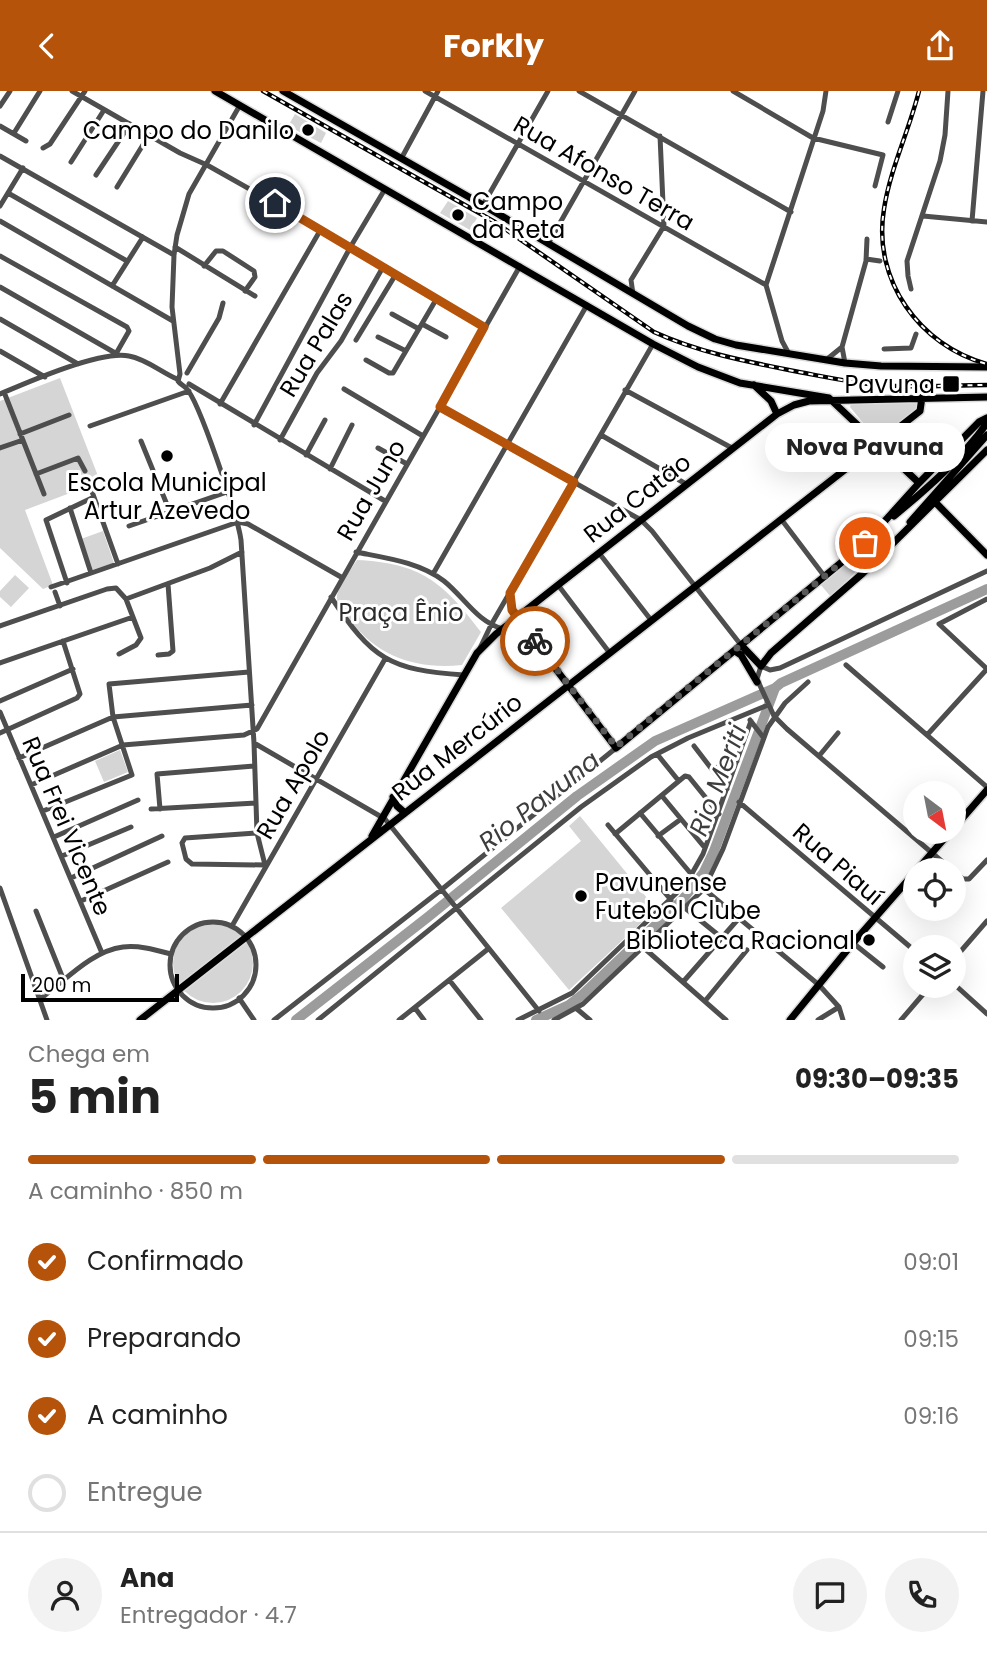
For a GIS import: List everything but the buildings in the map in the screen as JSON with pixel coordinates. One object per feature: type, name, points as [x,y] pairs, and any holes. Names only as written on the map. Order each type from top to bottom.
[{"type":"main road","points":[[215,91],[653,344],[717,375],[753,385],[822,395],[833,401],[919,483]]},
{"type":"main road","points":[[283,91],[688,326],[715,339],[845,363],[987,367]]},
{"type":"main road","points":[[753,385],[771,401],[777,414]]},
{"type":"main road","name":"Rua Mercúrio","points":[[140,1020],[920,411],[922,397]]},
{"type":"main road","name":"Rua Catão","points":[[370,839],[477,653],[558,585],[777,414],[802,402],[987,397]]},
{"type":"main road","points":[[517,618],[616,747],[865,543],[979,422],[987,420]]},
{"type":"main road","points":[[876,531],[927,488],[971,443],[987,420]]},
{"type":"main road","points":[[738,648],[761,666],[771,653],[841,595],[892,544],[987,435]]},
{"type":"main road","points":[[934,499],[987,450]]},
{"type":"main road","points":[[934,499],[987,555]]},
{"type":"main road","points":[[865,543],[876,547],[877,559]]},
{"type":"main road","points":[[738,648],[757,682]]},
{"type":"main road","points":[[966,813],[987,788]]},
{"type":"main road","points":[[393,797],[397,806],[405,813]]},
{"type":"main road","points":[[928,858],[940,844]]},
{"type":"main road","points":[[790,1020],[903,886]]},
{"type":"street","points":[[0,106],[9,91]]},
{"type":"street","points":[[14,133],[40,91]]},
{"type":"street","points":[[72,91],[83,94],[104,110],[351,246],[484,327]]},
{"type":"street","name":"Rua Afonso Terra","points":[[425,91],[436,94],[766,285]]},
{"type":"street","points":[[483,205],[548,91]]},
{"type":"street","points":[[579,91],[791,212]]},
{"type":"street","points":[[548,244],[635,91]]},
{"type":"street","points":[[733,91],[813,138],[883,155],[875,186]]},
{"type":"street","points":[[789,354],[782,341],[766,285],[791,212],[826,91]]},
{"type":"street","points":[[888,122],[898,91]]},
{"type":"street","points":[[911,289],[908,261],[940,161],[948,91]]},
{"type":"street","points":[[972,221],[983,91]]},
{"type":"street","points":[[43,148],[50,144],[83,94]]},
{"type":"street","points":[[401,160],[436,94]]},
{"type":"street","points":[[240,105],[195,182],[184,207],[175,247],[173,321],[181,375],[179,384],[220,404],[385,501]]},
{"type":"street","points":[[71,162],[104,110]]},
{"type":"street","points":[[96,175],[130,124]]},
{"type":"street","points":[[0,126],[26,141]]},
{"type":"street","points":[[117,187],[149,135]]},
{"type":"street","points":[[623,288],[632,280],[664,226],[660,136]]},
{"type":"street","points":[[0,156],[174,255]]},
{"type":"street","points":[[0,206],[23,168]]},
{"type":"street","points":[[254,425],[351,246],[386,188]]},
{"type":"street","points":[[8,193],[127,261]]},
{"type":"street","points":[[923,216],[987,222]]},
{"type":"street","points":[[0,221],[173,321]]},
{"type":"street","points":[[220,404],[321,229]]},
{"type":"street","points":[[112,286],[143,237]]},
{"type":"street","points":[[845,363],[842,347],[866,259],[866,239]]},
{"type":"street","points":[[175,247],[255,296]]},
{"type":"street","points":[[204,266],[216,251],[223,251],[254,271],[255,277],[246,291]]},
{"type":"street","points":[[0,255],[127,327],[129,333],[117,353],[3,391],[44,494]]},
{"type":"street","points":[[866,259],[880,261]]},
{"type":"street","name":"Rua Juno","points":[[253,732],[261,724],[341,577],[520,266]]},
{"type":"street","name":"Rua Palas","points":[[280,440],[317,373],[341,341],[383,267]]},
{"type":"street","points":[[356,340],[396,274]]},
{"type":"street","points":[[632,280],[633,294]]},
{"type":"street","points":[[0,287],[117,353],[190,377],[189,388],[238,522],[250,672],[257,833],[265,865],[192,864],[186,859],[183,840],[257,833]]},
{"type":"street","points":[[366,360],[392,373],[437,298]]},
{"type":"street","points":[[181,375],[219,318],[223,303]]},
{"type":"street","points":[[433,574],[587,305]]},
{"type":"street","points":[[392,314],[446,337]]},
{"type":"street","points":[[0,319],[78,364]]},
{"type":"street","points":[[884,349],[911,348],[916,334]]},
{"type":"street","points":[[378,337],[406,352]]},
{"type":"street","points":[[780,352],[782,341]]},
{"type":"street","points":[[477,653],[653,344]]},
{"type":"street","points":[[826,360],[842,347]]},
{"type":"street","points":[[0,351],[45,377]]},
{"type":"street","points":[[90,426],[189,388]]},
{"type":"street","points":[[344,389],[423,436]]},
{"type":"street","points":[[625,390],[732,448]]},
{"type":"street","points":[[440,407],[641,520],[695,585],[738,648]]},
{"type":"street","points":[[0,448],[69,415]]},
{"type":"street","points":[[306,455],[326,420]]},
{"type":"street","points":[[330,469],[352,425]]},
{"type":"street","points":[[601,435],[686,484]]},
{"type":"street","points":[[141,441],[170,512]]},
{"type":"street","points":[[378,448],[407,464]]},
{"type":"street","points":[[36,474],[78,458],[85,471]]},
{"type":"street","points":[[90,487],[118,564]]},
{"type":"street","points":[[129,526],[227,492]]},
{"type":"street","points":[[67,583],[46,520],[94,497]]},
{"type":"street","points":[[70,508],[91,573]]},
{"type":"street","points":[[781,519],[825,577]]},
{"type":"street","points":[[60,606],[53,589],[91,573],[238,522],[248,524],[341,577]]},
{"type":"street","points":[[126,599],[210,568],[242,552]]},
{"type":"street","points":[[356,552],[404,562],[433,574],[491,625],[503,629]]},
{"type":"street","points":[[599,553],[651,620]]},
{"type":"street","points":[[938,858],[774,716],[766,705],[757,682],[761,666],[770,670],[780,668],[987,571]]},
{"type":"street","points":[[158,655],[173,651],[168,584]]},
{"type":"street","points":[[558,585],[609,652]]},
{"type":"street","points":[[0,626],[111,588],[120,590],[141,638],[119,654]]},
{"type":"street","points":[[510,593],[512,610],[517,618]]},
{"type":"street","points":[[331,597],[358,637],[384,659],[419,671],[464,675]]},
{"type":"street","points":[[927,735],[987,669],[939,624],[987,599]]},
{"type":"street","points":[[0,663],[133,617]]},
{"type":"street","points":[[0,733],[77,698],[80,692],[63,641]]},
{"type":"street","name":"Rua Apolo","points":[[232,926],[384,659]]},
{"type":"street","points":[[846,666],[987,788]]},
{"type":"street","points":[[0,701],[73,669]]},
{"type":"street","points":[[43,811],[132,775],[114,717],[109,684],[250,672]]},
{"type":"street","points":[[554,1020],[577,1009],[704,889],[723,849],[762,736],[774,716],[808,682]]},
{"type":"street","points":[[19,758],[114,717],[252,705]]},
{"type":"street","points":[[318,1020],[582,807],[657,754],[766,705]]},
{"type":"street","name":"Rua Frei Vicente","points":[[0,712],[102,953]]},
{"type":"street","points":[[749,713],[752,723],[762,736]]},
{"type":"street","points":[[518,1020],[578,989],[671,900],[692,875],[719,814],[752,723]]},
{"type":"street","points":[[31,785],[123,745],[253,732]]},
{"type":"street","points":[[819,756],[838,733]]},
{"type":"street","points":[[254,743],[390,824],[538,1011]]},
{"type":"street","points":[[694,746],[727,789]]},
{"type":"street","points":[[274,1020],[442,891],[616,747]]},
{"type":"street","points":[[657,754],[678,780]]},
{"type":"street","points":[[712,769],[737,761]]},
{"type":"street","points":[[160,809],[158,774],[254,766]]},
{"type":"street","points":[[615,834],[678,780],[690,777],[719,814]]},
{"type":"street","points":[[662,796],[705,848]]},
{"type":"street","points":[[54,837],[138,800]]},
{"type":"street","name":"Rua Piauí","points":[[739,802],[903,941]]},
{"type":"street","points":[[151,810],[256,803]]},
{"type":"street","points":[[640,813],[692,875]]},
{"type":"street","points":[[658,836],[681,819]]},
{"type":"street","points":[[608,825],[671,900]]},
{"type":"street","points":[[62,856],[131,827]]},
{"type":"street","points":[[71,878],[162,836]]},
{"type":"street","points":[[966,879],[972,877],[987,860]]},
{"type":"street","points":[[81,901],[168,862]]},
{"type":"street","points":[[0,888],[47,1020]]},
{"type":"street","points":[[704,889],[740,916],[819,985],[839,1007],[843,1020]]},
{"type":"street","points":[[685,908],[722,938]]},
{"type":"street","points":[[36,911],[64,981]]},
{"type":"street","points":[[683,982],[740,916]]},
{"type":"street","points":[[966,945],[987,921]]},
{"type":"street","points":[[215,922],[232,926],[245,937],[255,958],[255,969],[253,980],[239,998],[221,1006],[202,1006],[193,1003],[178,990],[171,973],[172,954],[183,934],[197,925],[215,922]]},
{"type":"street","points":[[853,943],[883,967]]},
{"type":"street","points":[[40,999],[102,953],[125,947],[172,954]]},
{"type":"street","points":[[644,948],[726,1020]]},
{"type":"street","points":[[399,1020],[488,949]]},
{"type":"street","points":[[705,1001],[747,950]]},
{"type":"street","points":[[450,982],[481,1020]]},
{"type":"street","points":[[966,995],[987,1014]]},
{"type":"street","points":[[239,998],[254,1020]]},
{"type":"street","points":[[901,1020],[920,998]]},
{"type":"street","points":[[818,1020],[839,1007]]},
{"type":"street","points":[[415,1008],[424,1020]]},
{"type":"street","points":[[577,1009],[590,1020]]},
{"type":"green space","name":"Campo do Danilo","points":[[295,114],[326,133],[321,143],[288,126]]},
{"type":"green space","name":"Campo da Reta","points":[[448,201],[477,218],[470,230],[440,213]]},
{"type":"green space","points":[[60,378],[98,476],[85,482],[86,487],[25,510],[53,585],[43,589],[0,548],[0,401]]},
{"type":"green space","points":[[917,401],[917,410],[878,441],[850,407],[851,404]]},
{"type":"green space","points":[[103,531],[114,563],[92,570],[81,539]]},
{"type":"green space","points":[[871,546],[875,552],[831,597],[820,584]]},
{"type":"green space","name":"Praça Ênio","points":[[357,560],[398,565],[414,571],[429,578],[455,600],[481,632],[462,665],[415,663],[386,652],[362,633],[342,611],[337,598],[341,584]]},
{"type":"green space","points":[[15,575],[29,588],[11,607],[0,597],[0,591]]},
{"type":"green space","points":[[120,750],[128,772],[104,782],[95,761]]},
{"type":"green space","name":"Pavunense Futebol Clube","points":[[580,816],[656,909],[569,990],[501,908],[581,841],[569,826]]},
{"type":"green space","points":[[213,923],[228,926],[241,935],[250,948],[253,963],[250,978],[241,991],[228,1000],[213,1003],[198,1000],[185,991],[176,978],[173,963],[176,948],[185,935],[198,926]]},
{"type":"waterway","name":"Rio Pavuna","points":[[296,1020],[577,796],[655,741],[987,589]]},
{"type":"waterway","name":"Rio Meriti","points":[[536,1020],[569,1005],[582,995],[683,899],[704,872],[775,688]]},
{"type":"railway","points":[[263,91],[495,222],[654,332],[671,339],[743,360],[859,383],[907,386],[987,385]]},
{"type":"railway","points":[[919,91],[884,209],[882,235],[886,261],[906,306],[922,326],[963,355],[987,364]]},
{"type":"way so far","points":[[535,641],[616,747],[865,543]]},
{"type":"place","name":"Campo do Danilo","points":[[308,130]]},
{"type":"place","name":"Campo da Reta","points":[[458,215]]},
{"type":"place","name":"Pavuna","points":[[951,384]]},
{"type":"place","name":"Escola Municipal Artur Azevedo","points":[[167,456]]},
{"type":"place","name":"Nova Pavuna","points":[[865,543]]},
{"type":"place","name":"Pavunense Futebol Clube","points":[[581,896]]},
{"type":"place","name":"Biblioteca Racional","points":[[869,940]]},
{"type":"route","points":[[275,203],[484,327],[440,407],[574,482],[510,593],[512,610],[535,641]]}]
